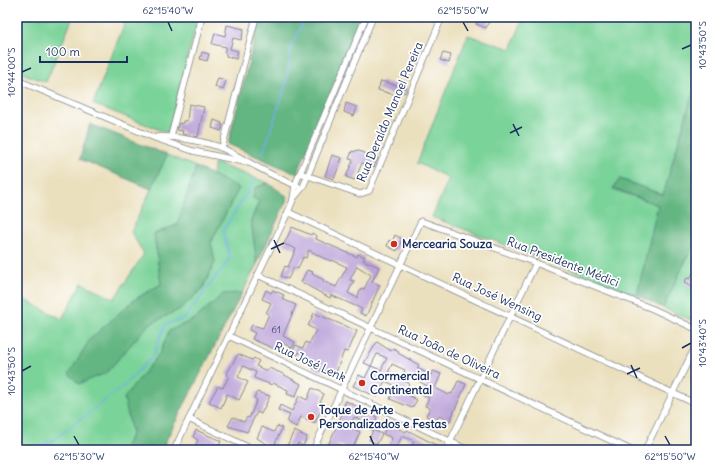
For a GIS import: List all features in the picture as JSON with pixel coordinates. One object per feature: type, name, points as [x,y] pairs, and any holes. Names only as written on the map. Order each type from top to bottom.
[{"type":"street","points":[[171,136],[202,17]]},
{"type":"street","points":[[222,148],[256,17]]},
{"type":"street","points":[[293,200],[295,185],[366,17]]},
{"type":"street","points":[[174,450],[293,200],[303,187],[373,17]]},
{"type":"street","name":"Rua Deraldo Manoel Pereira","points":[[308,176],[357,193],[367,193],[371,188],[442,17]]},
{"type":"street","points":[[17,80],[155,138],[193,151],[249,163]]},
{"type":"street","points":[[155,138],[171,136],[222,148],[249,163],[295,185],[303,187]]},
{"type":"street","points":[[300,173],[308,176]]},
{"type":"street","name":"Rua José Wensing","points":[[288,212],[511,315],[696,404]]},
{"type":"street","name":"Rua Presidente Médici","points":[[400,264],[421,221],[536,263],[653,309],[696,330]]},
{"type":"street","points":[[446,450],[536,263]]},
{"type":"street","points":[[313,450],[400,264]]},
{"type":"street","name":"Rua João de Oliveira","points":[[258,275],[631,450]]},
{"type":"street","name":"Rua José Lenk","points":[[229,336],[468,450]]},
{"type":"street","points":[[645,450],[696,345]]},
{"type":"street","points":[[189,419],[254,450]]},
{"type":"green space","points":[[17,17],[73,17],[46,82],[17,71]]},
{"type":"green space","points":[[127,17],[198,17],[168,133],[93,104]]},
{"type":"green space","points":[[260,17],[362,17],[297,174],[228,144]]},
{"type":"green space","points":[[524,17],[696,17],[696,82],[663,195],[620,179],[613,189],[658,205],[637,295],[432,217],[449,178],[417,163],[468,35],[511,49]]},
{"type":"green space","points":[[696,82],[696,239],[663,308],[637,295],[658,205],[613,188],[620,179],[663,195]]},
{"type":"green space","points":[[90,124],[167,155],[151,189],[80,159]]},
{"type":"green space","points":[[167,155],[196,167],[177,225],[154,234],[161,284],[134,300],[106,373],[148,325],[180,309],[203,288],[215,262],[211,242],[239,188],[212,175],[215,163],[268,183],[255,188],[253,198],[259,201],[251,221],[257,264],[242,293],[223,294],[195,319],[169,331],[160,353],[125,398],[132,433],[124,450],[17,450],[17,308],[23,299],[62,319],[82,283],[114,299],[144,254],[131,232]]},
{"type":"green space","points":[[196,167],[239,188],[211,242],[215,262],[203,288],[180,309],[148,325],[106,373],[79,384],[69,374],[90,339],[134,300],[161,284],[154,234],[177,225]]},
{"type":"green space","points":[[268,183],[288,197],[257,264],[251,221],[259,201],[253,198],[255,188]]},
{"type":"green space","points":[[696,239],[696,322],[663,308]]},
{"type":"green space","points":[[242,293],[161,450],[124,450],[132,433],[124,398],[160,353],[169,331],[195,319],[223,294]]},
{"type":"building","points":[[479,17],[491,17],[486,28],[476,24]]},
{"type":"building","points":[[227,25],[244,29],[241,40],[233,38],[230,49],[238,51],[236,59],[226,56],[226,53],[224,53],[226,47],[212,44],[215,33],[225,36]]},
{"type":"building","points":[[202,52],[209,54],[207,61],[200,59]]},
{"type":"building","points":[[443,53],[451,55],[449,63],[440,60]]},
{"type":"building","points":[[218,78],[226,80],[223,90],[215,87]]},
{"type":"building","points":[[381,81],[407,88],[405,93],[400,91],[398,96],[378,90]]},
{"type":"building","points":[[346,103],[357,107],[354,116],[344,112]]},
{"type":"building","points":[[189,104],[204,107],[198,137],[182,134],[183,131],[177,130],[179,123],[183,124],[183,121],[187,121]]},
{"type":"building","points":[[214,120],[222,123],[221,125],[223,125],[221,131],[212,128]]},
{"type":"building","points":[[356,150],[378,158],[374,167],[362,163],[355,180],[346,177],[353,160],[349,159],[352,151],[355,152]]},
{"type":"building","points":[[332,155],[342,158],[334,179],[325,176]]},
{"type":"building","points":[[292,227],[311,235],[312,233],[317,236],[316,239],[357,257],[358,254],[365,257],[363,260],[379,267],[372,282],[380,285],[366,316],[360,313],[362,309],[331,295],[330,298],[301,282],[307,270],[313,272],[312,274],[324,280],[323,281],[336,287],[347,267],[332,260],[323,258],[309,250],[306,258],[303,257],[298,269],[294,267],[288,279],[281,276],[285,266],[288,267],[296,249],[284,244]],"holes":[[[357,266],[371,275],[364,289],[361,288],[357,298],[348,293],[354,281],[350,280]]]},
{"type":"building","name":"Mercearia Souza","points":[[395,235],[402,239],[397,251],[387,246],[389,240],[392,242]]},
{"type":"building","points":[[696,267],[696,289],[684,283],[687,278],[690,279]]},
{"type":"building","points":[[266,290],[271,293],[273,290],[284,295],[282,299],[296,305],[283,336],[295,342],[292,348],[281,342],[277,350],[252,339],[255,333],[249,330],[252,325],[263,328],[269,314],[266,313],[271,303],[262,299]]},
{"type":"building","points":[[314,313],[357,331],[348,352],[344,351],[335,375],[321,369],[320,371],[313,368],[315,364],[308,360],[309,357],[299,352],[298,355],[292,352],[296,345],[303,348],[306,342],[309,344],[316,330],[308,326]]},
{"type":"building","points":[[377,342],[391,351],[393,348],[399,351],[398,353],[419,365],[417,368],[431,375],[433,371],[441,374],[435,388],[449,395],[450,393],[452,394],[458,381],[466,384],[450,421],[439,416],[436,421],[426,416],[430,408],[425,406],[429,398],[422,395],[422,389],[424,390],[427,386],[404,372],[405,370],[392,364],[388,373],[409,383],[405,393],[417,400],[412,408],[390,399],[396,386],[385,381],[377,397],[353,386],[359,375],[365,378],[371,366],[364,363]],"holes":[[[377,354],[387,358],[381,370],[371,366]]]},
{"type":"building","points":[[238,354],[252,360],[254,358],[259,361],[256,366],[267,371],[269,368],[301,384],[295,397],[287,394],[288,390],[273,383],[272,385],[254,378],[256,372],[243,366],[238,377],[248,382],[239,400],[227,394],[221,408],[209,402],[218,386],[223,388],[229,376],[226,375]]},
{"type":"building","points":[[312,388],[324,394],[320,403],[323,405],[315,423],[301,417],[296,427],[287,422],[290,415],[278,410],[280,405],[292,411],[299,396],[307,400]]},
{"type":"building","points":[[257,392],[270,396],[261,414],[257,412],[247,432],[228,426],[233,417],[244,422],[247,417],[249,418],[257,400],[254,398]]},
{"type":"building","points":[[346,401],[377,417],[372,430],[364,426],[365,422],[354,417],[350,427],[360,432],[352,450],[337,444],[335,450],[326,450],[343,412],[341,411]]},
{"type":"building","points":[[388,424],[406,432],[407,430],[436,445],[433,450],[409,450],[414,441],[402,436],[397,446],[406,450],[387,450],[392,438],[383,434]]},
{"type":"building","points":[[277,426],[282,428],[273,448],[257,438],[262,427],[274,432]]},
{"type":"building","points":[[196,430],[221,441],[219,446],[228,450],[193,450],[198,440],[193,437]]},
{"type":"building","points":[[373,430],[382,434],[377,444],[369,440]]},
{"type":"building","points":[[294,431],[307,437],[303,446],[298,443],[295,450],[285,450]]},
{"type":"waterway","points":[[263,153],[287,81],[291,47],[306,17]]},
{"type":"waterway","points":[[33,450],[55,439],[122,387],[153,356],[165,325],[185,318],[230,258],[223,231],[255,178]]},
{"type":"place","name":"Mercearia Souza","points":[[394,244]]},
{"type":"place","name":"Cormercial Continental","points":[[362,383]]},
{"type":"place","name":"Toque de Arte Personalizados e Festas","points":[[311,417]]}]
